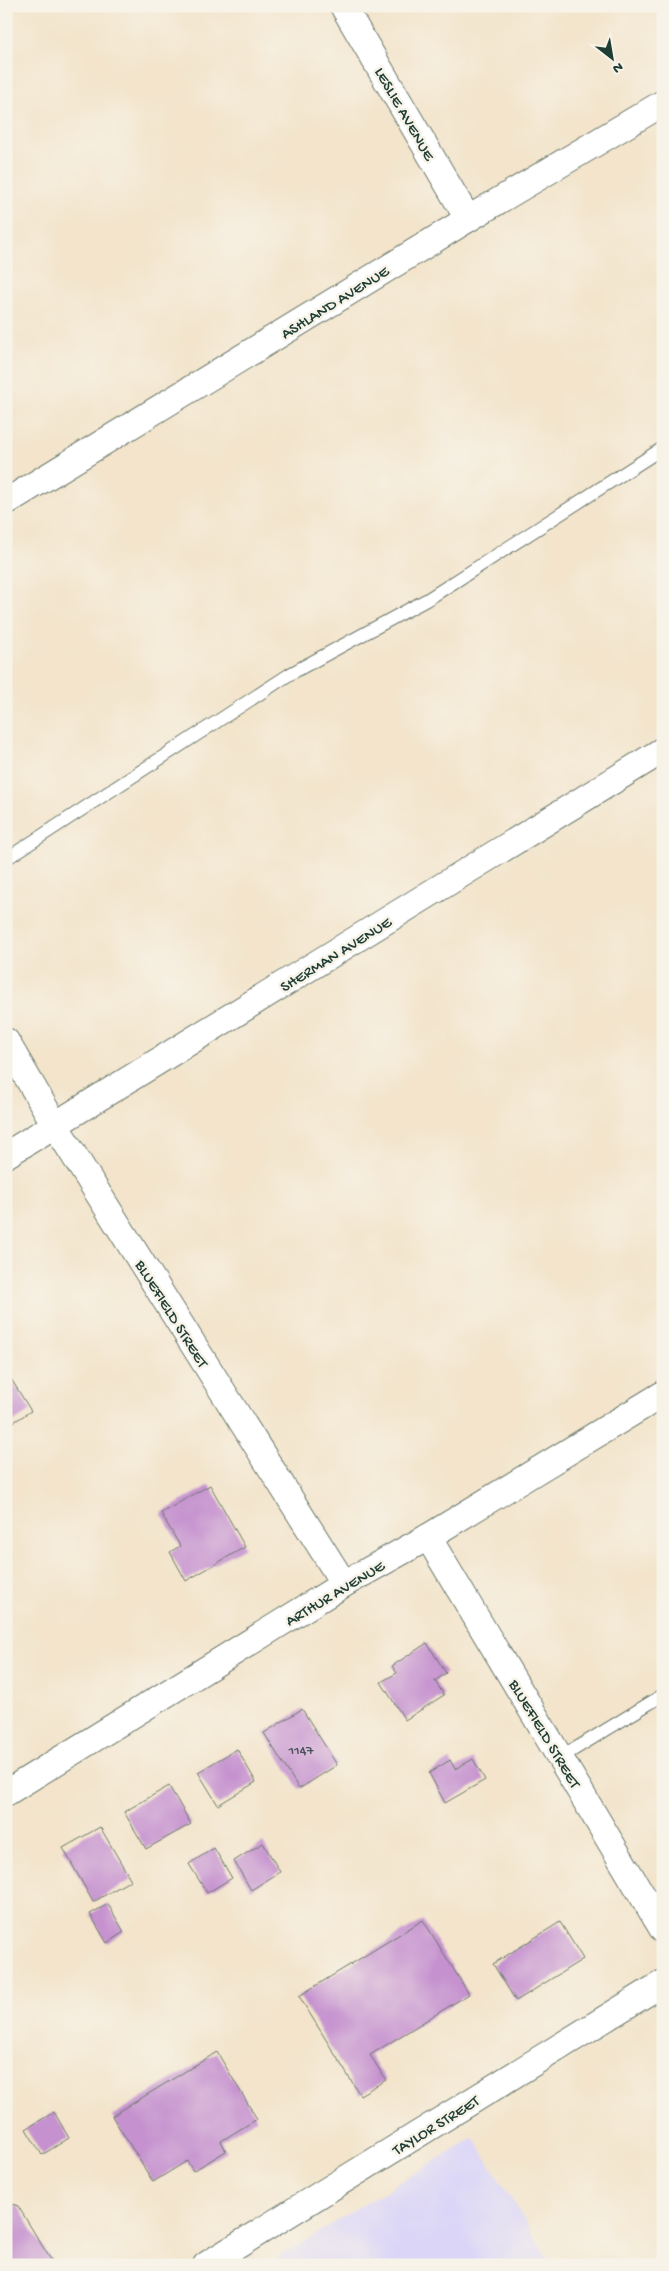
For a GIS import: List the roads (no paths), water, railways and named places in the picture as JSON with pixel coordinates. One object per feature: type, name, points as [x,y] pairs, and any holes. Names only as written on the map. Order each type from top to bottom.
[{"type":"street","name":"LESLIE AVENUE","points":[[343,6],[468,219]]},
{"type":"street","name":"ASHLAND AVENUE","points":[[6,502],[468,219],[663,103]]},
{"type":"street","name":"SHERMAN AVENUE","points":[[6,1155],[663,750]]},
{"type":"street","name":"BLUEFIELD STREET","points":[[6,1041],[55,1125],[344,1584]]},
{"type":"street","name":"ARTHUR AVENUE","points":[[6,1793],[344,1584],[428,1537],[663,1394]]},
{"type":"street","name":"BLUEFIELD STREET","points":[[428,1537],[663,1930]]},
{"type":"street","name":"TAYLOR STREET","points":[[206,2265],[663,1983]]},
{"type":"lane","points":[[6,859],[290,674],[428,598],[663,448]]},
{"type":"lane","points":[[560,1758],[663,1695]]}]
